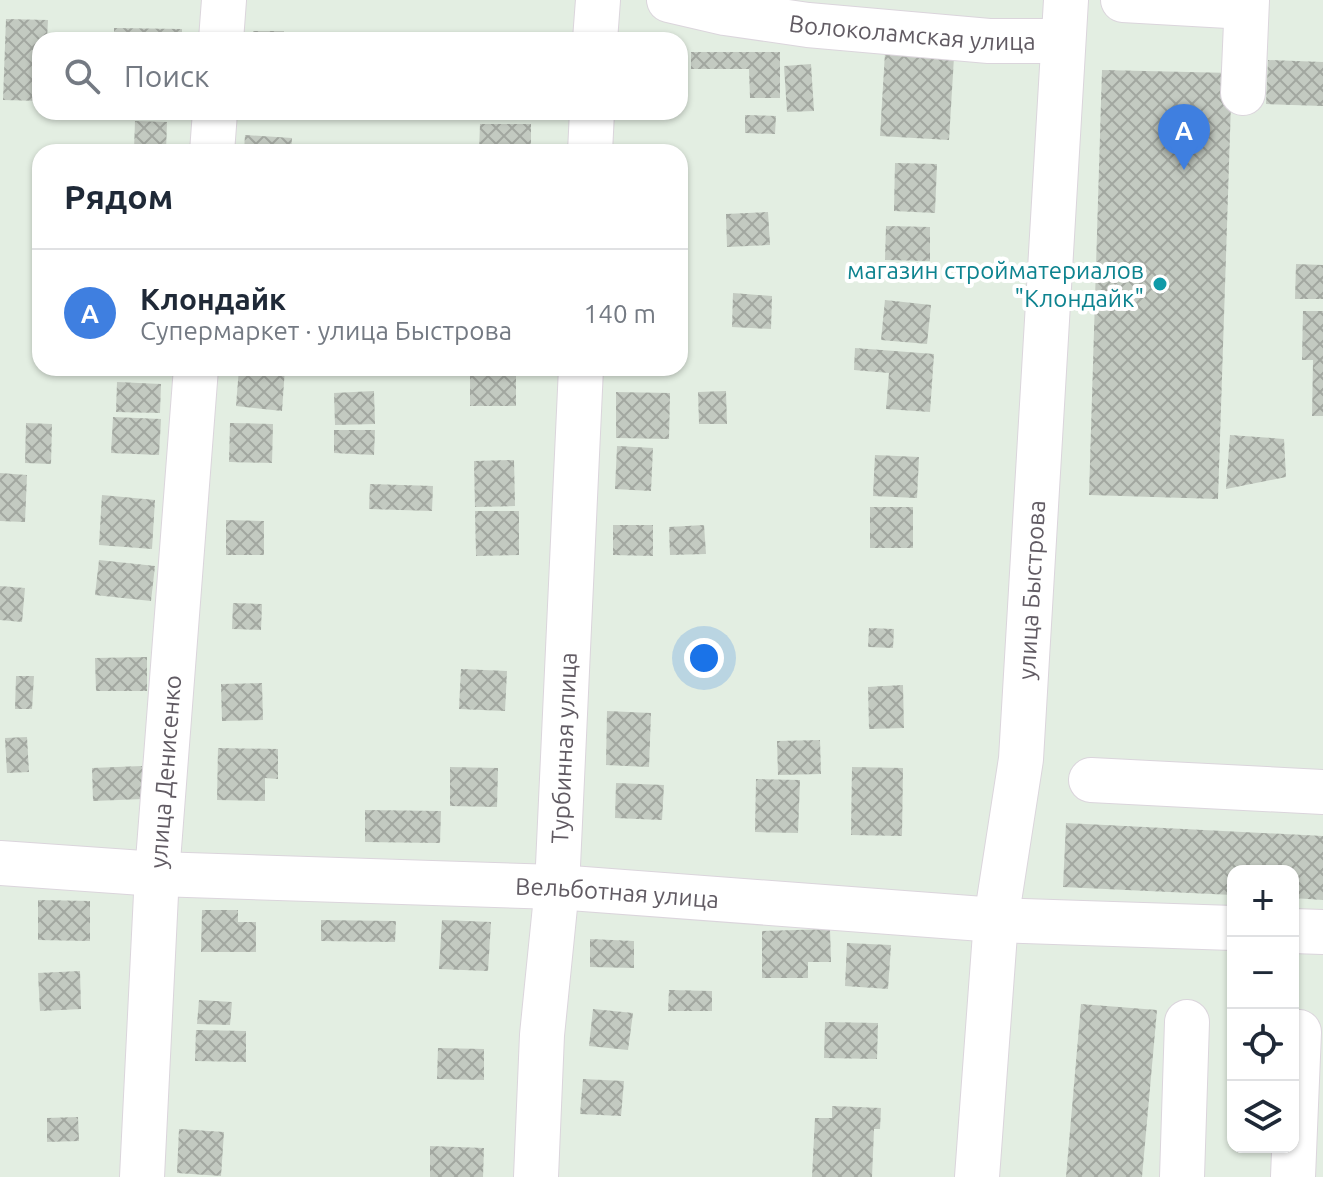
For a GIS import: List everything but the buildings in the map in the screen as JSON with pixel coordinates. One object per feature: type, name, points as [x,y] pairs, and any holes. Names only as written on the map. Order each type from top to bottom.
[{"type":"street","points":[[222,32],[224,0]]},
{"type":"street","points":[[596,32],[598,0]]},
{"type":"street","name":"Волоколамская улица","points":[[669,0],[725,13],[808,25],[989,41],[1064,21]]},
{"type":"street","points":[[1123,0],[1246,3],[1243,93]]},
{"type":"street","name":"улица Быстрова","points":[[977,1177],[996,920],[1021,759],[1064,21]]},
{"type":"street","points":[[213,144],[214,120]]},
{"type":"street","points":[[590,144],[592,120]]},
{"type":"street","name":"улица Денисенко","points":[[142,1177],[157,874],[195,376]]},
{"type":"street","name":"Турбинная улица","points":[[536,1177],[542,1035],[557,887],[581,376]]},
{"type":"street","points":[[1091,780],[1323,792]]},
{"type":"street","name":"Вельботная улица","points":[[0,863],[157,874],[557,887],[996,920],[1227,928]]},
{"type":"street","points":[[1299,931],[1323,932]]},
{"type":"street","points":[[1182,1177],[1187,1022]]},
{"type":"street","points":[[1293,1177],[1297,1081]]},
{"type":"place","name":"Клондайк","points":[[1184,170]]},
{"type":"place","name":"магазин стройматериалов \"Клондайк\"","points":[[1160,284]]}]
